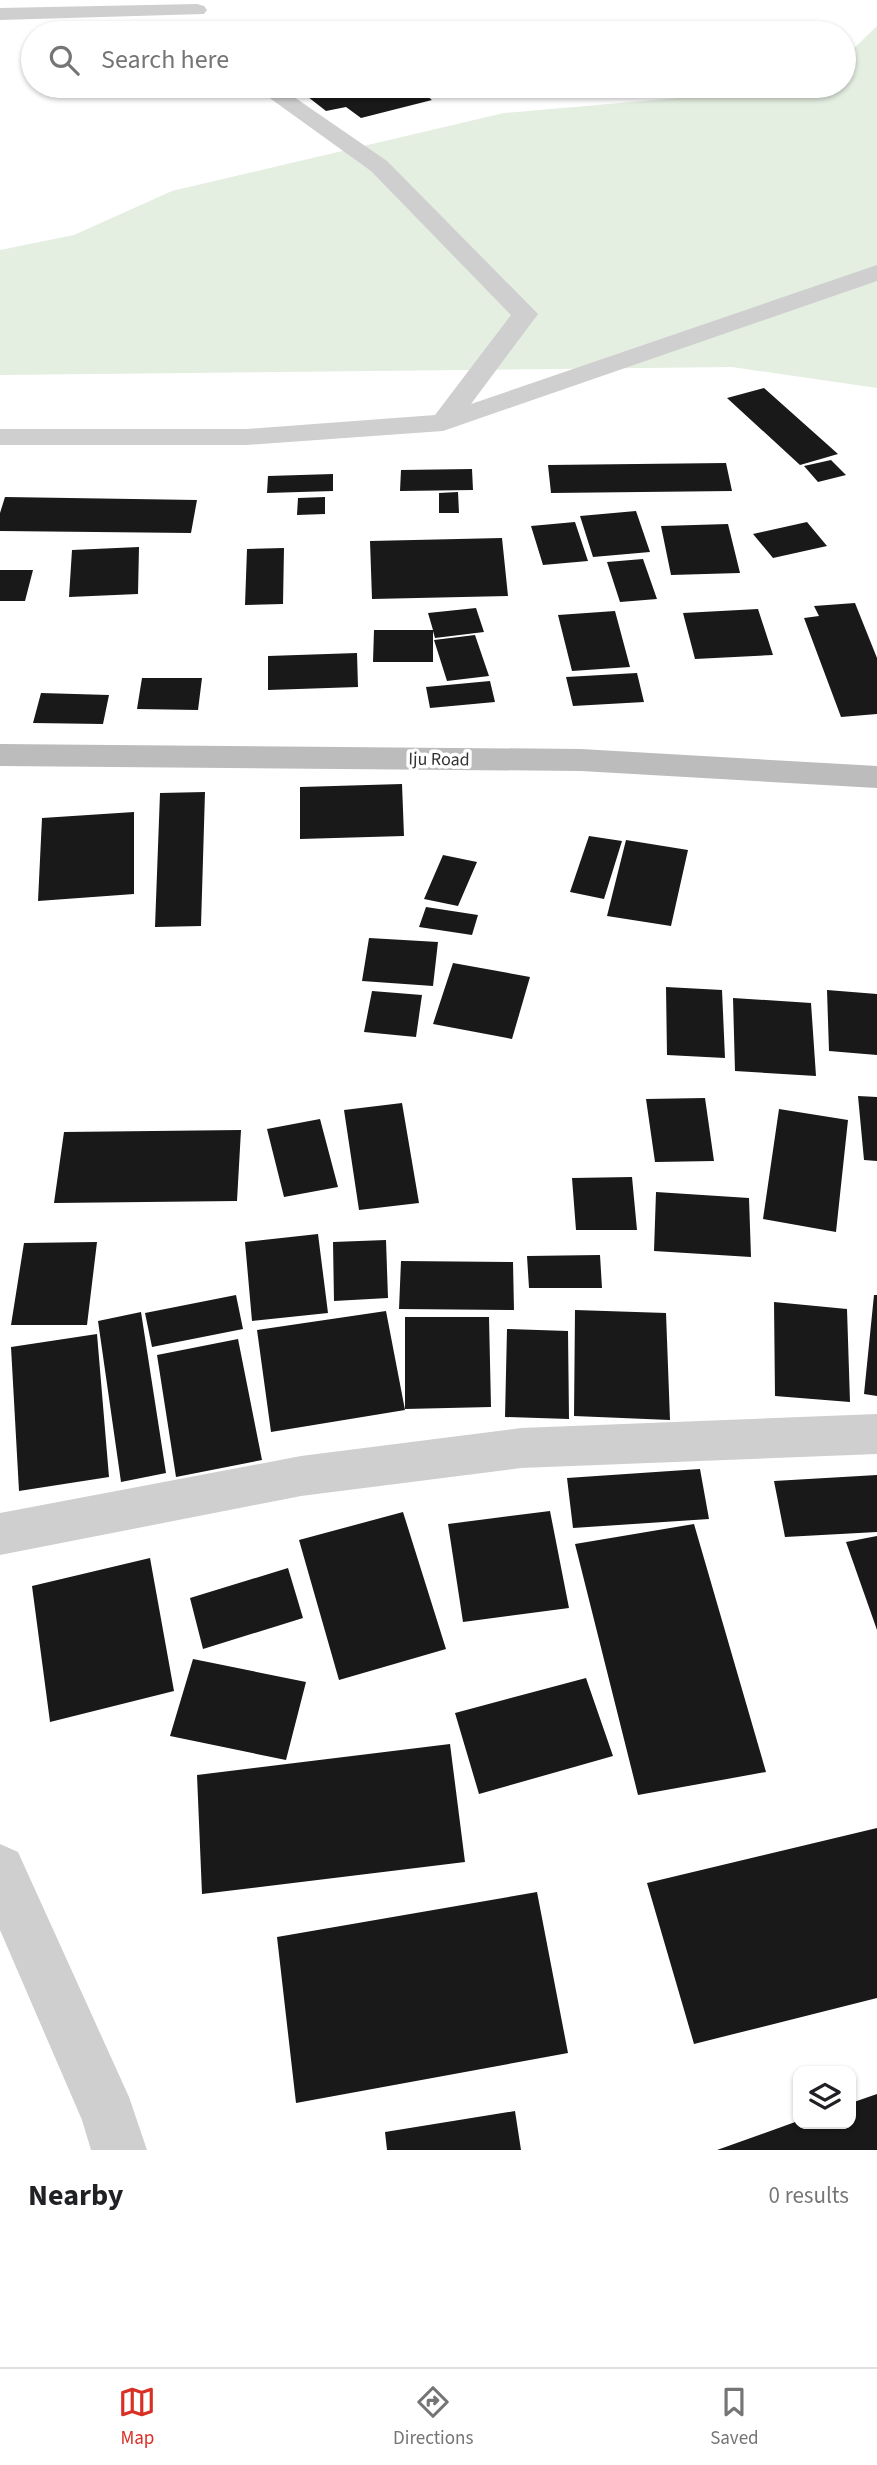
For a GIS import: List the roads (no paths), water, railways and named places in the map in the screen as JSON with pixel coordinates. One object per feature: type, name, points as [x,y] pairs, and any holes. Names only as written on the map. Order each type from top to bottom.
[{"type":"main road","name":"Iju Road","points":[[0,758],[581,760],[877,777]]},
{"type":"street","points":[[0,14],[197,5]]},
{"type":"street","points":[[281,98],[379,166],[525,314],[443,424]]},
{"type":"street","points":[[0,437],[247,437],[443,424],[877,273]]},
{"type":"street","points":[[0,1534],[301,1476],[521,1448],[877,1434]]},
{"type":"street","points":[[0,1870],[105,2139]]}]
